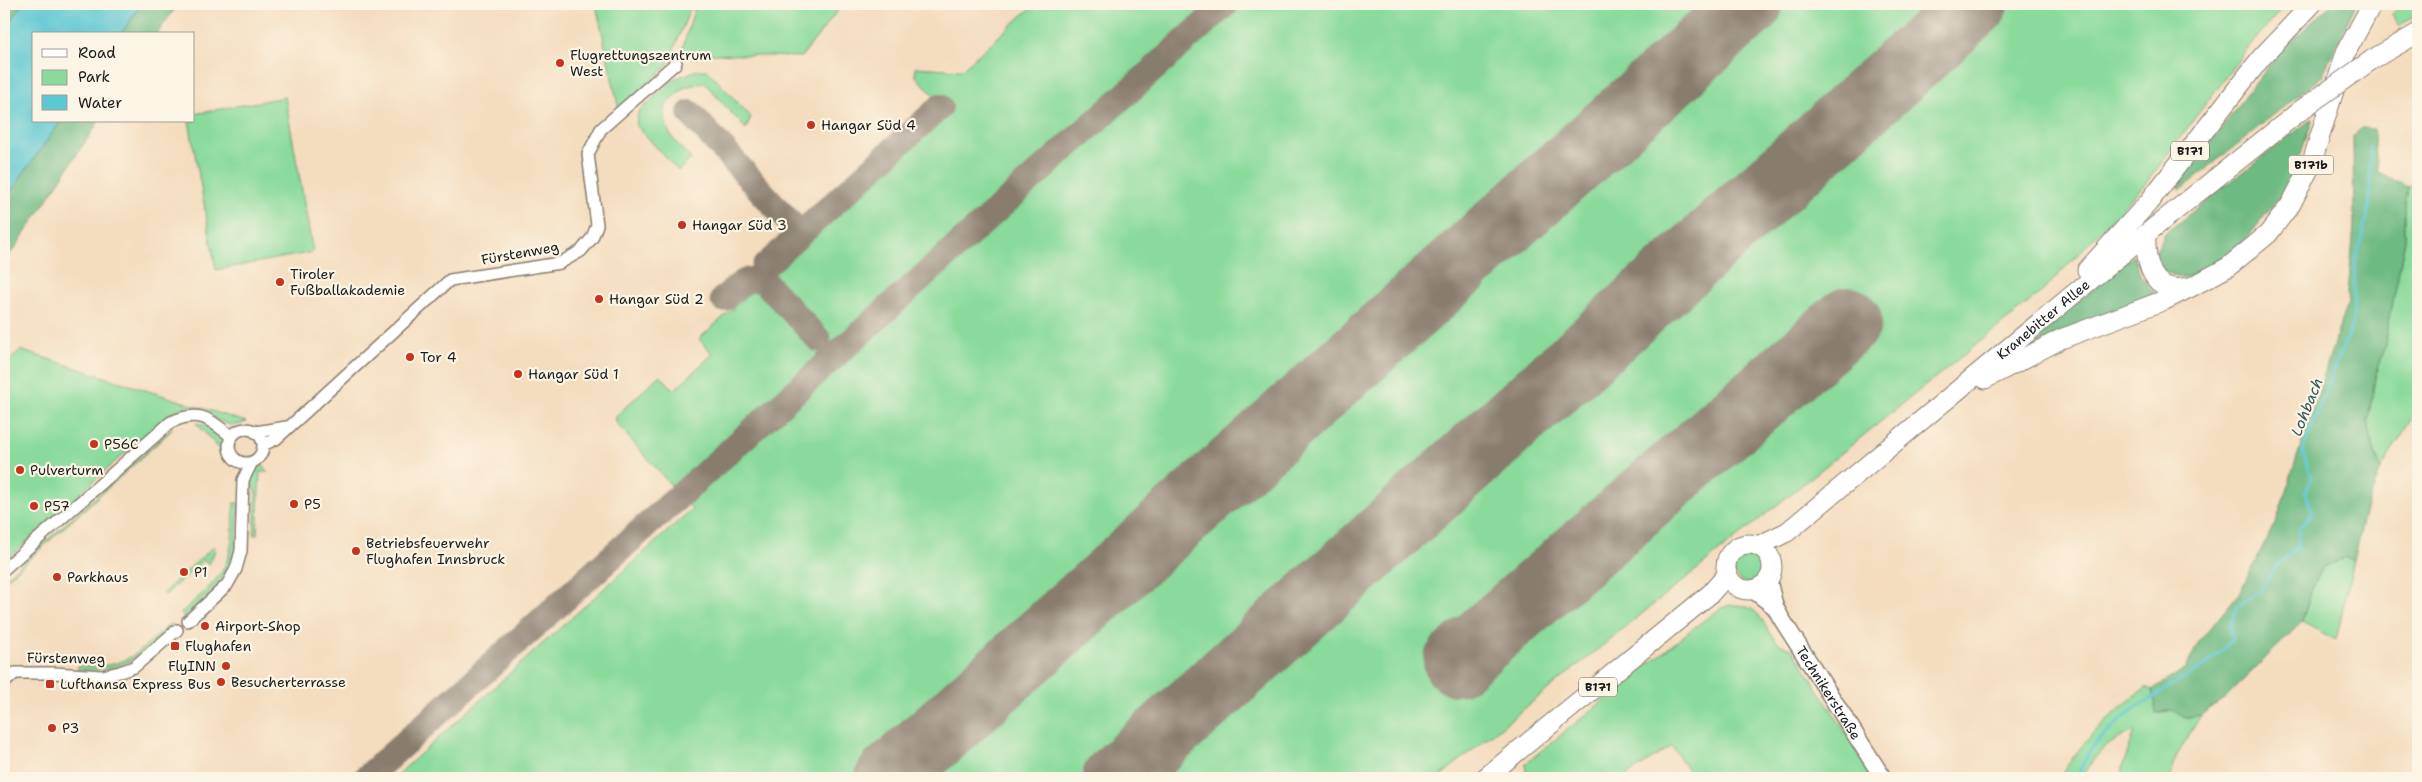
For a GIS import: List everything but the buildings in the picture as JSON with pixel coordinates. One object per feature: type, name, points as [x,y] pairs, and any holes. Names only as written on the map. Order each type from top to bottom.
[{"type":"main road","name":"B171","points":[[2068,298],[2090,265],[2138,215],[2261,58],[2312,4]]},
{"type":"main road","name":"B171b","points":[[1960,389],[1988,378],[2016,361],[2061,339],[2165,300],[2228,267],[2251,250],[2268,234],[2291,204],[2315,152],[2346,52],[2372,4]]},
{"type":"main road","name":"Kranebitter Allee","points":[[1758,546],[1788,532],[2068,298],[2301,110],[2373,59],[2418,33]]},
{"type":"main road","name":"B171b","points":[[2146,234],[2146,260],[2156,277],[2172,288],[2193,286]]},
{"type":"main road","name":"Kranebitter Allee","points":[[1770,560],[1788,532]]},
{"type":"main road","name":"B171","points":[[1746,583],[1727,561],[1731,552],[1744,545],[1758,546]]},
{"type":"main road","points":[[1758,546],[1766,552],[1770,560]]},
{"type":"main road","name":"B171","points":[[1485,778],[1710,594],[1746,583],[1772,567],[1770,560]]},
{"type":"street","name":"Fürstenweg","points":[[262,444],[276,439],[450,280],[560,263],[581,251],[592,238],[597,225],[588,160],[594,138],[601,129],[676,63]]},
{"type":"street","points":[[4,569],[171,422],[186,416],[198,416],[210,420],[232,437]]},
{"type":"street","points":[[252,462],[242,462],[234,457],[229,448],[232,437],[240,431],[255,432],[287,427]]},
{"type":"street","points":[[188,621],[226,585],[236,569],[241,551],[243,480],[252,462],[261,454],[262,444],[255,432]]},
{"type":"street","name":"Technikerstraße","points":[[1746,583],[1775,607],[1883,778]]},
{"type":"street","name":"Fürstenweg","points":[[4,684],[15,673],[54,672],[102,676],[120,672],[134,666],[177,630]]},
{"type":"green space","points":[[4,4],[22,4],[4,32]]},
{"type":"green space","points":[[141,4],[178,4],[158,32],[122,32]]},
{"type":"green space","points":[[596,4],[692,4],[667,66],[619,110]]},
{"type":"green space","points":[[696,4],[843,4],[801,57],[681,53]]},
{"type":"green space","points":[[1035,4],[2286,4],[2245,51],[2147,182],[2044,290],[1438,778],[394,778],[692,509],[617,424],[615,419],[618,414],[660,375],[674,390],[713,354],[699,339],[950,113],[915,75],[916,67],[961,70]]},
{"type":"green space","points":[[2332,4],[2356,4],[2322,76],[2180,190],[2179,184],[2280,51]]},
{"type":"green space","points":[[2402,4],[2418,4],[2418,15],[2398,26],[2392,14]]},
{"type":"green space","points":[[697,70],[707,70],[751,117],[746,129],[704,82],[685,87],[666,104],[665,114],[671,135],[691,159],[678,171],[636,125],[638,112],[674,79]]},
{"type":"green space","points":[[285,97],[313,252],[216,270],[189,122],[195,122],[195,114]]},
{"type":"green space","points":[[2313,118],[2291,182],[2234,255],[2188,277],[2176,277],[2163,270],[2156,252],[2165,233]]},
{"type":"green space","points":[[60,122],[98,122],[4,262],[4,200]]},
{"type":"green space","points":[[2362,128],[2373,129],[2378,172],[2408,187],[2405,206],[2405,239],[2384,349],[2375,378],[2368,420],[2371,440],[2381,469],[2366,509],[2354,560],[2345,558],[2323,567],[2312,589],[2302,622],[2225,698],[2201,715],[2185,718],[2172,710],[2156,713],[2152,690],[2186,668],[2199,642],[2240,592],[2277,519],[2347,303],[2354,227],[2353,136]]},
{"type":"green space","points":[[2418,182],[2418,408],[2381,469],[2371,440],[2368,420],[2375,378],[2384,349],[2405,239],[2405,206],[2408,187]]},
{"type":"green space","points":[[2133,256],[2141,277],[2156,295],[2026,349],[2025,346]]},
{"type":"green space","points":[[20,350],[246,422],[230,425],[194,408],[186,407],[172,412],[4,562],[4,366]]},
{"type":"green space","points":[[196,423],[207,426],[220,436],[224,445],[224,451],[221,451]]},
{"type":"green space","points":[[173,429],[4,582],[4,579]]},
{"type":"green space","points":[[261,464],[268,472],[260,472],[257,535],[254,535],[256,493],[250,479]]},
{"type":"green space","points":[[234,503],[239,503],[238,525],[236,543],[229,568],[213,590],[184,617],[181,613],[218,577],[229,556]]},
{"type":"green space","points":[[214,546],[215,551],[209,564],[204,560],[165,595],[163,593]]},
{"type":"green space","points":[[1749,551],[1755,552],[1760,556],[1764,561],[1764,573],[1760,578],[1755,582],[1749,583],[1743,582],[1738,578],[1734,573],[1733,567],[1734,561],[1738,556],[1743,552]]},
{"type":"green space","points":[[2345,558],[2354,560],[2336,640],[2302,622],[2312,589],[2323,567]]},
{"type":"green space","points":[[1730,605],[1740,605],[1754,610],[1776,641],[1793,650],[1875,778],[1693,778],[1672,746],[1623,778],[1527,778],[1525,764],[1696,626],[1721,608]]},
{"type":"green space","points":[[171,623],[174,626],[151,647],[131,660],[109,668],[78,670],[78,666],[109,665],[130,657]]},
{"type":"green space","points":[[2146,687],[2152,690],[2157,713],[2173,710],[2185,718],[2201,715],[2176,757],[2171,778],[2123,778],[2122,768],[2135,731],[2118,739],[2100,752],[2084,773],[2085,778],[2060,778],[2077,752],[2098,728]]},
{"type":"water","points":[[22,4],[141,4],[122,32],[32,32],[32,122],[60,122],[4,200],[4,32]]},
{"type":"waterway","name":"Lohbach","points":[[2076,778],[2093,746],[2131,711],[2210,662],[2232,640],[2230,627],[2236,607],[2259,592],[2278,564],[2298,547],[2299,528],[2312,513],[2305,492],[2312,478],[2302,451],[2353,322],[2355,265],[2370,203],[2370,146]]},
{"type":"taxiway","points":[[366,778],[1226,4]]},
{"type":"taxiway","points":[[1693,54],[1709,28],[1711,4]]},
{"type":"taxiway","points":[[764,281],[762,273],[765,266],[940,107]]},
{"type":"taxiway","points":[[690,113],[792,225]]},
{"type":"taxiway","points":[[723,299],[746,281],[752,279],[764,281],[818,339]]},
{"type":"runway","points":[[889,778],[1749,4]]},
{"type":"runway","points":[[1116,778],[1974,4]]},
{"type":"runway","points":[[1457,662],[1848,321]]},
{"type":"place","name":"Flugrettungszentrum West","points":[[560,63]]},
{"type":"place","name":"Hangar Süd 4","points":[[811,125]]},
{"type":"place","name":"Hangar Süd 3","points":[[682,225]]},
{"type":"place","name":"Tiroler Fußballakademie","points":[[280,282]]},
{"type":"place","name":"Hangar Süd 2","points":[[599,299]]},
{"type":"place","name":"Tor 4","points":[[410,357]]},
{"type":"place","name":"Hangar Süd 1","points":[[518,374]]},
{"type":"place","name":"P56C","points":[[94,444]]},
{"type":"place","name":"Pulverturm","points":[[20,470]]},
{"type":"place","name":"P5","points":[[294,504]]},
{"type":"place","name":"P57","points":[[34,506]]},
{"type":"place","name":"Betriebsfeuerwehr Flughafen Innsbruck","points":[[356,551]]},
{"type":"place","name":"P1","points":[[184,572]]},
{"type":"place","name":"Parkhaus","points":[[57,577]]},
{"type":"place","name":"Airport-Shop","points":[[205,626]]},
{"type":"place","name":"Flughafen","points":[[175,646]]},
{"type":"place","name":"FlyINN","points":[[226,666]]},
{"type":"place","name":"Besucherterrasse","points":[[221,682]]},
{"type":"place","name":"Lufthansa Express Bus","points":[[50,684]]},
{"type":"place","name":"P3","points":[[52,728]]}]
